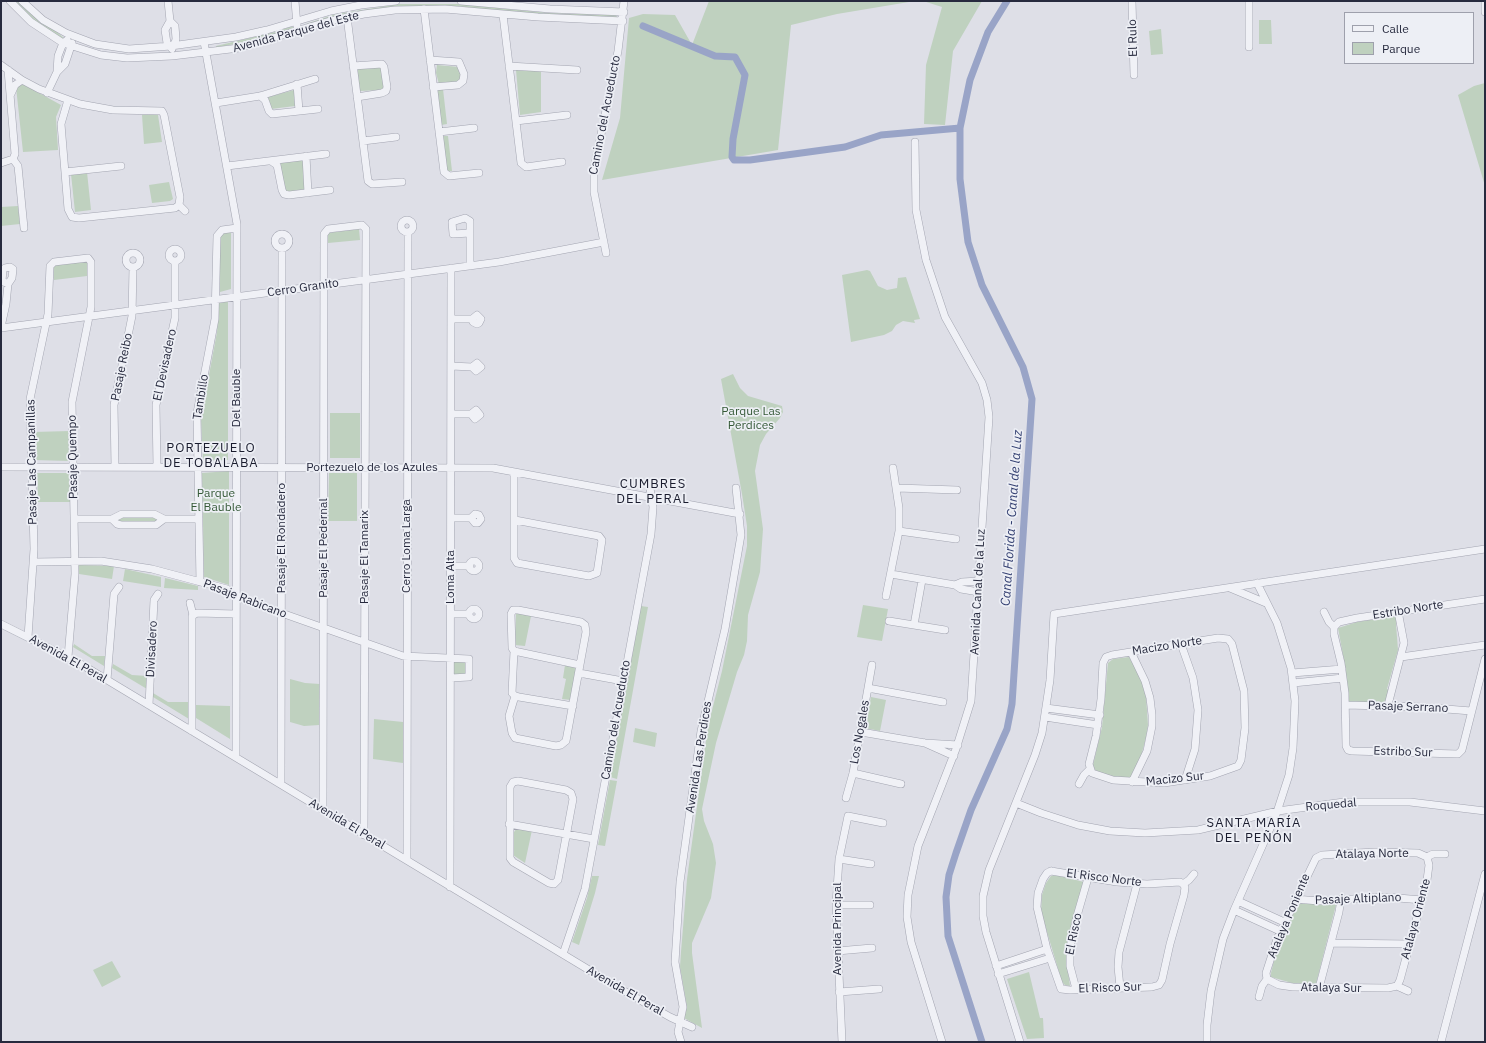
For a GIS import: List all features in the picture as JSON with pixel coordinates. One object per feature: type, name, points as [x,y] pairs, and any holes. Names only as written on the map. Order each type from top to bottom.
[{"type":"street","name":"Avenida Parque del Este","points":[[10,1],[35,25],[72,47],[113,57],[137,58],[172,56],[251,45],[347,17],[381,11],[424,9],[623,21]]},
{"type":"street","name":"Avenida Parque del Este","points":[[22,1],[43,20],[73,36],[95,44],[118,48],[141,49],[204,42],[252,34],[348,4],[396,1]]},
{"type":"street","points":[[168,1],[170,21],[175,26],[176,39],[172,46],[172,56]]},
{"type":"street","points":[[295,1],[298,32]]},
{"type":"street","points":[[461,1],[550,9],[624,12]]},
{"type":"street","name":"Camino del Acueducto","points":[[606,253],[594,192],[594,169],[623,21],[624,1]]},
{"type":"street","name":"El Rulo","points":[[1132,1],[1134,75]]},
{"type":"street","points":[[1249,1],[1249,47]]},
{"type":"street","points":[[1485,1],[1485,12]]},
{"type":"street","points":[[424,9],[445,174],[451,176],[478,173]]},
{"type":"street","points":[[503,14],[521,161],[523,165],[528,167],[562,162]]},
{"type":"street","points":[[347,17],[369,183],[402,182]]},
{"type":"street","points":[[47,93],[56,72],[57,60],[64,43],[73,36]]},
{"type":"street","points":[[56,72],[65,64],[72,47],[73,36]]},
{"type":"street","name":"Del Bauble","points":[[204,42],[237,228],[236,757]]},
{"type":"street","points":[[430,60],[459,62],[464,74],[463,81],[458,85],[433,87]]},
{"type":"street","points":[[353,66],[382,64],[384,67],[387,87],[386,91],[382,93],[357,97]]},
{"type":"street","points":[[1,65],[22,80],[47,93],[68,100],[113,110],[162,111],[180,197],[178,206]]},
{"type":"street","points":[[509,66],[577,70]]},
{"type":"street","points":[[8,70],[15,154],[13,160]]},
{"type":"street","points":[[216,103],[260,96],[315,79]]},
{"type":"street","points":[[11,95],[15,85],[22,80]]},
{"type":"street","points":[[297,84],[299,111]]},
{"type":"street","points":[[260,96],[266,100],[269,112],[272,114],[318,109]]},
{"type":"street","points":[[68,100],[61,124],[68,209],[72,217],[79,218],[174,208],[178,206]]},
{"type":"street","points":[[516,121],[567,115]]},
{"type":"street","points":[[439,132],[474,128]]},
{"type":"street","points":[[363,141],[396,137]]},
{"type":"street","name":"Avenida Canal de la Luz","points":[[914,142],[916,210],[926,260],[945,317],[956,339],[979,375],[989,408],[972,695],[967,719],[958,745],[918,846],[909,884],[907,906],[911,942],[942,1042]]},
{"type":"street","points":[[227,166],[326,154]]},
{"type":"street","points":[[306,156],[308,192]]},
{"type":"street","points":[[1,162],[13,160]]},
{"type":"street","points":[[13,160],[18,166],[24,228]]},
{"type":"street","points":[[271,161],[277,165],[284,194],[330,190]]},
{"type":"street","points":[[65,172],[121,166]]},
{"type":"street","points":[[178,206],[185,211]]},
{"type":"street","name":"Pasaje El Tamarix","points":[[343,227],[362,225],[366,228],[364,835]]},
{"type":"street","name":"Pasaje El Pedernal","points":[[324,810],[324,234],[328,229],[343,227]]},
{"type":"street","name":"Tambillo","points":[[200,582],[197,413],[215,325],[217,236],[220,231],[224,229],[237,228]]},
{"type":"street","name":"Cerro Loma Larga","points":[[407,860],[408,232]]},
{"type":"street","points":[[470,233],[470,266]]},
{"type":"street","name":"Cerro Granito","points":[[1,328],[470,266],[604,242]]},
{"type":"street","name":"Pasaje El Rondadero","points":[[281,784],[282,248]]},
{"type":"street","name":"Pasaje Las Campanillas","points":[[28,637],[34,562],[30,393],[49,305],[51,264],[89,259]]},
{"type":"street","name":"Pasaje Quempo","points":[[68,657],[72,625],[75,561],[72,397],[91,304],[92,264],[89,259]]},
{"type":"street","name":"El Devisadero","points":[[157,467],[156,405],[174,322],[175,263]]},
{"type":"street","name":"Pasaje Reibo","points":[[115,467],[115,398],[132,311],[133,267]]},
{"type":"street","name":"Loma Alta","points":[[450,887],[451,268]]},
{"type":"street","points":[[1,328],[8,284]]},
{"type":"street","points":[[451,319],[472,319]]},
{"type":"street","points":[[451,366],[472,366]]},
{"type":"street","points":[[451,414],[471,414]]},
{"type":"street","name":"Portezuelo de los Azules","points":[[1,467],[493,468],[740,514]]},
{"type":"street","points":[[886,596],[899,531],[893,468]]},
{"type":"street","points":[[514,472],[514,558],[517,563],[589,576],[597,573],[602,540],[599,536],[515,520]]},
{"type":"street","name":"Camino del Acueducto","points":[[563,954],[585,889],[653,519],[652,497],[649,482]]},
{"type":"street","name":"Avenida Las Perdices","points":[[680,1025],[683,1007],[675,962],[680,882],[701,731],[725,629],[735,573],[740,535],[740,514],[736,488]]},
{"type":"street","points":[[896,488],[958,490]]},
{"type":"street","points":[[74,519],[112,519],[122,514],[154,514],[164,519],[199,519]]},
{"type":"street","points":[[451,518],[471,518]]},
{"type":"street","points":[[112,519],[117,524],[121,525],[156,525],[164,519]]},
{"type":"street","points":[[899,531],[956,539]]},
{"type":"street","points":[[1020,1042],[998,974],[984,920],[984,892],[990,865],[1038,747],[1045,718],[1050,680],[1054,614],[1485,549]]},
{"type":"street","name":"Pasaje Rabicano","points":[[34,562],[75,561],[126,564],[227,589],[242,599],[407,656],[468,658],[470,662],[469,677],[451,678]]},
{"type":"street","points":[[451,566],[470,566],[471,563],[475,561],[479,566]]},
{"type":"street","points":[[891,574],[955,585],[961,589],[979,592]]},
{"type":"street","points":[[914,625],[922,580]]},
{"type":"street","points":[[955,585],[962,582],[979,582]]},
{"type":"street","points":[[1207,1042],[1208,1011],[1213,980],[1223,939],[1234,910],[1278,811],[1289,775],[1293,748],[1295,717],[1292,674],[1280,631],[1256,583]]},
{"type":"street","points":[[107,680],[114,594],[119,587]]},
{"type":"street","points":[[1227,588],[1245,593],[1267,603]]},
{"type":"street","name":"Divisadero","points":[[149,705],[154,600],[158,594]]},
{"type":"street","name":"Estribo Norte","points":[[1334,627],[1337,623],[1346,620],[1485,599]]},
{"type":"street","points":[[190,603],[193,615],[192,731]]},
{"type":"street","points":[[513,610],[581,622],[585,625],[586,632],[580,665],[566,741],[561,745],[556,746],[515,738],[512,733],[510,716],[514,696],[512,693],[514,651],[511,614],[513,610]]},
{"type":"street","points":[[1388,705],[1404,640],[1398,611]]},
{"type":"street","points":[[1324,612],[1329,622],[1334,627],[1334,634],[1342,669],[1346,705]]},
{"type":"street","points":[[193,615],[197,613],[236,614]]},
{"type":"street","points":[[451,614],[469,614]]},
{"type":"street","points":[[889,621],[945,630]]},
{"type":"street","name":"Avenida El Peral","points":[[1,624],[68,657],[107,680],[680,1025],[692,1026]]},
{"type":"street","name":"Macizo Norte","points":[[1100,715],[1103,663],[1106,657],[1112,654],[1218,638],[1228,639],[1232,644],[1237,659],[1245,699],[1244,737],[1241,760],[1238,766]]},
{"type":"street","points":[[1181,644],[1192,672],[1198,710],[1194,754],[1185,780]]},
{"type":"street","points":[[1401,657],[1485,645]]},
{"type":"street","points":[[514,651],[580,665]]},
{"type":"street","points":[[1131,652],[1146,681],[1152,715],[1152,726],[1147,751],[1132,782]]},
{"type":"street","points":[[1471,711],[1485,658]]},
{"type":"street","name":"Los Nogales","points":[[846,798],[853,774],[872,665]]},
{"type":"street","points":[[1292,674],[1342,669]]},
{"type":"street","points":[[579,673],[623,681]]},
{"type":"street","points":[[1293,683],[1343,678]]},
{"type":"street","points":[[868,688],[943,702]]},
{"type":"street","points":[[514,696],[573,706]]},
{"type":"street","name":"Pasaje Serrano","points":[[1346,705],[1388,705],[1471,711]]},
{"type":"street","name":"Estribo Sur","points":[[1346,705],[1345,744],[1347,749],[1352,751],[1458,754],[1462,750],[1471,711]]},
{"type":"street","points":[[1046,708],[1100,715],[1089,770],[1079,784]]},
{"type":"street","points":[[1045,718],[1098,725]]},
{"type":"street","points":[[861,732],[925,743],[958,745]]},
{"type":"street","points":[[925,743],[928,746],[954,756]]},
{"type":"street","name":"Macizo Sur","points":[[1089,770],[1099,777],[1132,782],[1164,783],[1221,773],[1238,766]]},
{"type":"street","points":[[853,774],[901,784]]},
{"type":"street","points":[[518,781],[566,790],[571,793],[573,799],[558,880],[554,884],[549,883],[513,862],[510,858],[509,824],[510,787],[513,782],[518,781]]},
{"type":"street","name":"Roquedal","points":[[1016,803],[1078,825],[1110,830],[1146,833],[1198,830],[1278,811],[1316,805],[1380,801],[1427,804],[1485,811]]},
{"type":"street","name":"Avenida Principal","points":[[842,1042],[836,905],[839,859],[848,816],[883,823]]},
{"type":"street","points":[[509,824],[594,838]]},
{"type":"street","name":"Atalaya Norte","points":[[1316,858],[1322,856],[1375,852],[1418,854],[1427,857]]},
{"type":"street","points":[[1427,857],[1434,854],[1445,854]]},
{"type":"street","name":"Atalaya Oriente","points":[[1397,986],[1400,980],[1422,900],[1429,868],[1427,857]]},
{"type":"street","name":"Atalaya Poniente","points":[[1259,997],[1262,986],[1267,979],[1266,973],[1280,930],[1316,858]]},
{"type":"street","points":[[839,859],[872,864]]},
{"type":"street","name":"El Risco Norte","points":[[1047,949],[1038,915],[1037,903],[1043,879],[1049,871],[1056,871],[1088,878],[1137,884],[1180,882],[1183,884]]},
{"type":"street","points":[[1183,884],[1194,874]]},
{"type":"street","points":[[1440,1042],[1485,874]]},
{"type":"street","name":"El Risco","points":[[1076,990],[1070,966],[1070,947],[1088,878]]},
{"type":"street","points":[[1120,988],[1118,967],[1119,952],[1137,884]]},
{"type":"street","name":"El Risco Sur","points":[[1050,958],[1061,989],[1076,990],[1154,987],[1159,985],[1162,980],[1184,895],[1185,887],[1183,884]]},
{"type":"street","name":"Pasaje Altiplano","points":[[1295,899],[1311,901],[1386,897],[1422,900]]},
{"type":"street","points":[[1319,988],[1341,908],[1341,899]]},
{"type":"street","points":[[1238,901],[1284,922]]},
{"type":"street","points":[[836,905],[870,905]]},
{"type":"street","points":[[1234,910],[1280,930]]},
{"type":"street","points":[[1331,943],[1409,944]]},
{"type":"street","points":[[837,951],[872,948]]},
{"type":"street","points":[[996,966],[1047,949],[1050,958],[998,974]]},
{"type":"street","name":"Atalaya Sur","points":[[1267,979],[1274,983],[1288,987],[1388,988],[1397,986]]},
{"type":"street","points":[[1397,986],[1408,991]]},
{"type":"street","points":[[839,992],[879,989]]},
{"type":"street","points":[[680,1025],[678,1036],[681,1042]]},
{"type":"green space","points":[[13,1],[20,1],[64,38],[62,39],[33,20]]},
{"type":"green space","points":[[709,1],[915,1],[837,14],[791,25],[778,150],[602,180],[620,118],[629,18],[643,14],[675,15],[692,45]]},
{"type":"green space","points":[[923,1],[982,1],[953,51],[945,125],[924,124],[926,65],[942,7]]},
{"type":"green space","points":[[399,4],[457,4],[549,13],[616,15],[617,17],[524,14],[457,6],[431,6],[305,24],[336,14]]},
{"type":"green space","points":[[1259,20],[1271,20],[1272,44],[1259,44]]},
{"type":"green space","points":[[291,26],[294,28],[279,34],[216,48],[216,46],[279,31]]},
{"type":"green space","points":[[1161,29],[1163,54],[1151,55],[1149,31]]},
{"type":"green space","points":[[437,65],[459,67],[461,69],[460,82],[439,84],[436,73]]},
{"type":"green space","points":[[381,67],[384,85],[383,88],[381,90],[360,91],[357,69]]},
{"type":"green space","points":[[516,70],[541,71],[541,112],[520,115]]},
{"type":"green space","points":[[21,83],[61,105],[56,117],[58,150],[23,152],[16,87]]},
{"type":"green space","points":[[1485,83],[1485,186],[1458,95],[1474,86]]},
{"type":"green space","points":[[443,89],[447,124],[441,125],[437,90]]},
{"type":"green space","points":[[294,90],[295,106],[271,109],[268,97]]},
{"type":"green space","points":[[142,115],[158,115],[162,142],[144,144]]},
{"type":"green space","points":[[442,136],[448,136],[452,171],[447,171]]},
{"type":"green space","points":[[301,160],[304,162],[306,188],[304,191],[284,191],[279,165],[281,162]]},
{"type":"green space","points":[[87,172],[91,210],[75,212],[71,174]]},
{"type":"green space","points":[[169,182],[173,199],[170,201],[152,203],[149,185]]},
{"type":"green space","points":[[18,206],[20,224],[1,226],[1,207]]},
{"type":"green space","points":[[359,229],[360,240],[328,243],[327,233]]},
{"type":"green space","points":[[231,232],[231,289],[220,292],[220,236],[223,233]]},
{"type":"green space","points":[[88,262],[87,276],[54,280],[53,265]]},
{"type":"green space","points":[[867,270],[870,271],[878,286],[887,290],[897,288],[898,278],[906,277],[920,319],[914,320],[915,323],[903,321],[896,325],[892,331],[884,335],[851,342],[842,275]]},
{"type":"green space","name":"Parque El Bauble","points":[[228,301],[228,460],[203,461],[201,418],[217,332],[219,303]]},
{"type":"green space","name":"Parque Las Perdices","points":[[733,374],[740,388],[748,396],[782,406],[783,412],[780,418],[766,434],[760,445],[755,471],[763,529],[760,572],[748,615],[747,641],[744,655],[737,672],[716,743],[702,809],[704,821],[713,844],[716,863],[711,898],[692,943],[702,1028],[684,1018],[687,1007],[680,967],[687,879],[708,726],[722,671],[747,546],[747,526],[721,379]]},
{"type":"green space","points":[[330,413],[360,413],[360,458],[330,458]]},
{"type":"green space","points":[[70,431],[70,461],[33,460],[33,432]]},
{"type":"green space","name":"Parque El Bauble","points":[[229,471],[229,585],[204,577],[202,473]]},
{"type":"green space","points":[[37,473],[70,473],[71,502],[38,502]]},
{"type":"green space","points":[[329,473],[357,473],[357,521],[328,521]]},
{"type":"green space","points":[[120,517],[159,518],[156,521],[118,522],[116,519]]},
{"type":"green space","points":[[78,565],[114,566],[112,579],[79,574]]},
{"type":"green space","points":[[125,569],[161,577],[161,587],[123,581]]},
{"type":"green space","points":[[165,578],[198,586],[198,590],[164,588]]},
{"type":"green space","points":[[863,605],[888,609],[882,641],[857,637]]},
{"type":"green space","points":[[641,606],[648,607],[617,779],[610,777]]},
{"type":"green space","points":[[516,613],[531,616],[525,646],[515,645]]},
{"type":"green space","points":[[1395,616],[1398,623],[1396,624],[1398,650],[1387,689],[1390,690],[1387,699],[1383,703],[1349,702],[1345,666],[1338,628],[1357,622]]},
{"type":"green space","points":[[74,644],[92,656],[105,656],[104,666],[73,647]]},
{"type":"green space","points":[[1129,657],[1140,676],[1146,696],[1148,725],[1140,760],[1131,777],[1123,778],[1109,776],[1095,770],[1093,765],[1102,727],[1108,663],[1113,659]]},
{"type":"green space","points":[[454,660],[468,660],[468,677],[454,677]]},
{"type":"green space","points":[[113,664],[132,675],[147,676],[147,689],[112,668]]},
{"type":"green space","points":[[565,665],[577,667],[571,700],[562,699],[566,679],[563,678]]},
{"type":"green space","points":[[290,679],[305,683],[320,684],[319,725],[304,726],[290,722]]},
{"type":"green space","points":[[153,693],[168,702],[189,702],[189,719],[153,697]]},
{"type":"green space","points":[[871,697],[886,700],[880,731],[865,728]]},
{"type":"green space","points":[[196,705],[230,706],[230,739],[196,718]]},
{"type":"green space","points":[[374,719],[403,722],[403,763],[373,759]]},
{"type":"green space","points":[[635,728],[657,733],[655,747],[633,742]]},
{"type":"green space","points":[[610,780],[617,781],[605,846],[598,845]]},
{"type":"green space","points":[[517,828],[532,830],[525,863],[513,855],[514,832]]},
{"type":"green space","points":[[1056,875],[1084,882],[1068,943],[1067,963],[1070,986],[1065,985],[1062,982],[1041,912],[1042,895],[1046,883],[1051,876]]},
{"type":"green space","points":[[592,876],[599,876],[579,945],[572,942],[587,898]]},
{"type":"green space","points":[[1337,901],[1316,984],[1292,983],[1271,977],[1276,952],[1286,926],[1298,904]]},
{"type":"green space","points":[[112,961],[121,977],[102,987],[93,970]]},
{"type":"green space","points":[[1029,972],[1040,1018],[1043,1018],[1044,1038],[1027,1039],[1007,979]]},
{"type":"waterway","name":"Canal Florida - Canal de la Luz","points":[[982,1042],[948,936],[946,897],[949,875],[956,853],[971,810],[1007,729],[1012,704],[1032,399],[1023,367],[982,285],[968,242],[960,179],[960,128],[970,80],[988,32],[1007,1]]},
{"type":"waterway","points":[[643,26],[715,56],[735,57],[745,75],[733,139],[732,157],[734,160],[750,160],[845,147],[881,135],[960,128]]},
{"type":"district","name":"PORTEZUELO DE TOBALABA","points":[[211,456]]},
{"type":"district","name":"CUMBRES DEL PERAL","points":[[653,492]]},
{"type":"district","name":"SANTA MARÍA DEL PEÑÓN","points":[[1254,830]]}]
